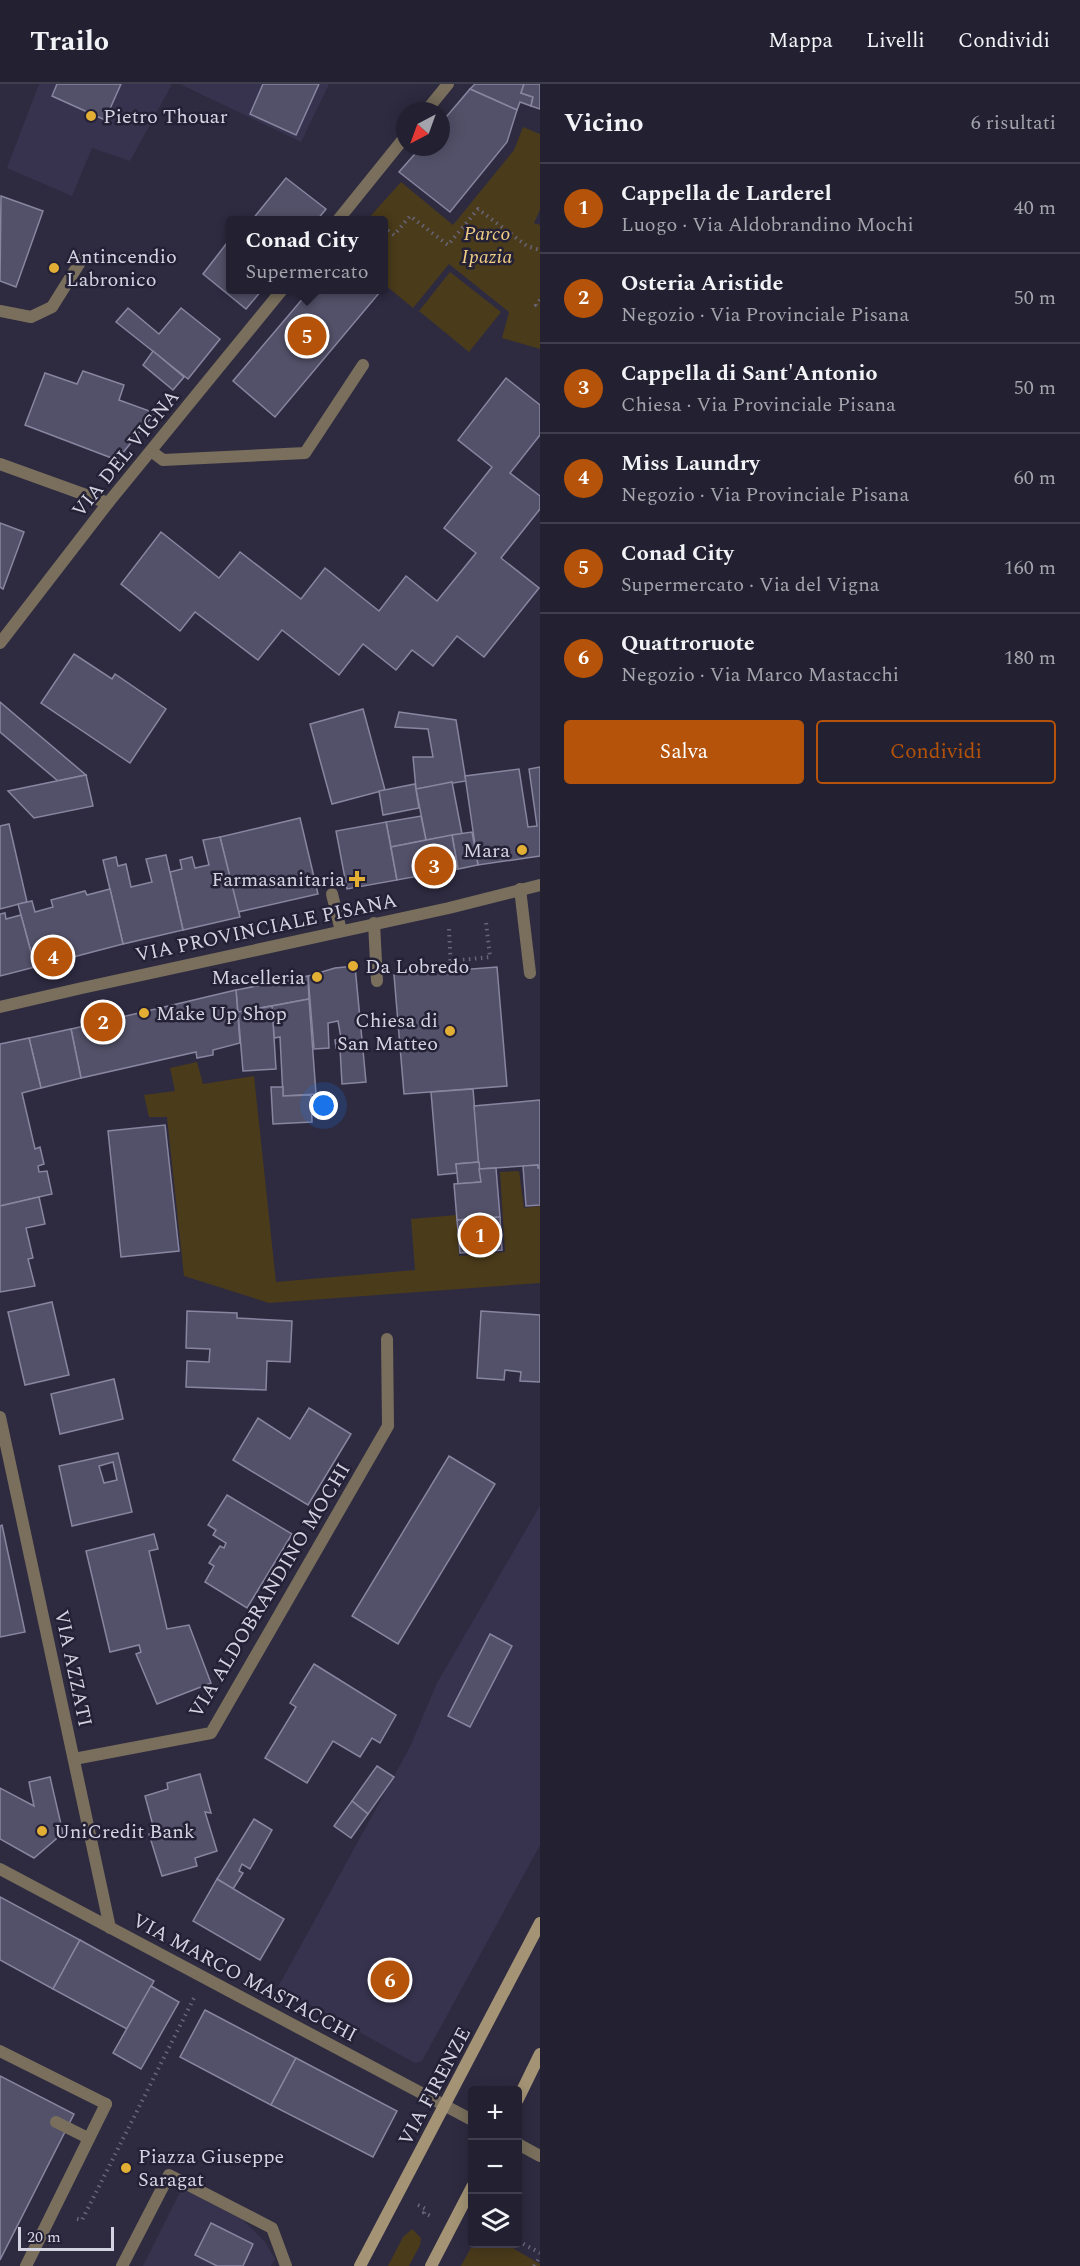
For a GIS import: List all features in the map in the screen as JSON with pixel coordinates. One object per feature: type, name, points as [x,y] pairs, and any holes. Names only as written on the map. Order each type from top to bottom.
[{"type":"main road","name":"VIA FIRENZE","points":[[360,2266],[540,1923]]},
{"type":"main road","points":[[522,2091],[540,2054]]},
{"type":"main road","points":[[431,2266],[468,2194]]},
{"type":"street","points":[[433,102],[448,84]]},
{"type":"street","points":[[341,216],[396,148]]},
{"type":"street","points":[[0,311],[30,317],[52,307],[82,260]]},
{"type":"street","name":"VIA DEL VIGNA","points":[[0,644],[108,503],[279,294]]},
{"type":"street","points":[[151,451],[163,460],[305,453],[363,365]]},
{"type":"street","points":[[0,464],[108,503]]},
{"type":"street","name":"VIA PROVINCIALE PISANA","points":[[0,1008],[341,930],[449,908],[540,885]]},
{"type":"street","points":[[520,889],[530,973]]},
{"type":"street","points":[[333,894],[341,930]]},
{"type":"street","points":[[374,923],[377,981]]},
{"type":"street","name":"VIA ALDOBRANDINO MOCHI","points":[[74,1759],[211,1733],[388,1426],[387,1338]]},
{"type":"street","name":"VIA AZZATI","points":[[0,1417],[110,1928]]},
{"type":"street","name":"VIA MARCO MASTACCHI","points":[[0,1869],[468,2118]]},
{"type":"street","points":[[0,2051],[106,2104],[26,2266]]},
{"type":"street","points":[[56,2122],[88,2138]]},
{"type":"street","points":[[522,2146],[540,2156]]},
{"type":"street","points":[[122,2266],[169,2175],[272,2228],[286,2266]]},
{"type":"path","points":[[388,230],[394,235],[410,216],[448,244],[478,209],[527,246],[540,250]]},
{"type":"path","points":[[540,300],[536,305],[540,308]]},
{"type":"path","points":[[451,961],[489,957],[486,923]]},
{"type":"path","points":[[450,942],[451,970]]},
{"type":"path","points":[[77,2219],[82,2220],[203,1978]]},
{"type":"path","points":[[418,2205],[426,2209],[424,2213],[434,2218]]},
{"type":"path","points":[[522,2244],[540,2255],[534,2266]]},
{"type":"shaded area","name":"Pietro Thouar","points":[[39,84],[172,84],[130,161],[92,148],[72,196],[7,168]]},
{"type":"shaded area","name":"Pietro Thouar","points":[[180,84],[329,84],[301,142]]},
{"type":"shaded area","points":[[540,1506],[540,1845],[422,2061],[415,2063],[278,1987],[410,1747],[437,1683]]},
{"type":"shaded area","points":[[182,2188],[243,2220],[265,2242],[275,2259],[271,2266],[143,2266]]},
{"type":"green space","name":"Parco Ipazia","points":[[523,127],[540,134],[540,210],[534,223],[540,225],[540,349],[502,338],[509,312],[449,264],[413,308],[388,287],[388,216],[371,216],[401,182],[453,225],[514,150]]},
{"type":"green space","points":[[450,272],[501,312],[469,352],[419,311]]},
{"type":"green space","points":[[197,1062],[203,1084],[254,1076],[276,1282],[415,1270],[411,1219],[456,1215],[459,1256],[505,1252],[500,1172],[519,1171],[524,1208],[540,1206],[540,1283],[269,1303],[184,1276],[167,1117],[149,1117],[144,1095],[175,1091],[170,1068]]},
{"type":"green space","points":[[412,2229],[421,2238],[420,2245],[409,2266],[388,2266],[403,2237]]},
{"type":"green space","points":[[471,2248],[513,2248],[540,2264],[540,2266],[461,2266]]},
{"type":"building","points":[[57,84],[121,84],[105,120],[52,96]]},
{"type":"building","points":[[263,84],[319,84],[296,135],[250,114]]},
{"type":"building","points":[[475,84],[524,84],[521,93],[533,97],[531,106],[520,102],[517,110],[470,89]]},
{"type":"building","points":[[524,84],[540,84],[540,109],[531,106],[533,97],[521,93]]},
{"type":"building","points":[[470,89],[517,110],[507,142],[450,212],[399,172],[413,156],[450,156],[450,112]]},
{"type":"building","points":[[286,178],[326,209],[320,216],[255,216]]},
{"type":"building","points":[[1,196],[43,211],[16,287],[0,281]]},
{"type":"building","points":[[226,244],[226,293],[203,274]]},
{"type":"building","points":[[228,294],[259,294],[246,309]]},
{"type":"building","points":[[307,294],[378,294],[275,417],[233,381]]},
{"type":"building","points":[[128,308],[159,334],[181,308],[220,339],[188,379],[116,322]]},
{"type":"building","points":[[153,351],[184,377],[173,390],[143,365]]},
{"type":"building","points":[[83,371],[124,385],[119,400],[155,413],[117,460],[25,425],[45,373],[77,384]]},
{"type":"building","points":[[506,378],[540,405],[540,435],[510,473],[540,496],[540,509],[501,558],[539,588],[484,657],[457,636],[433,666],[412,650],[396,670],[363,644],[339,675],[282,630],[258,660],[195,612],[180,631],[121,584],[161,532],[219,578],[240,552],[301,599],[325,568],[379,611],[406,576],[437,601],[476,553],[444,528],[492,467],[458,440]]},
{"type":"building","points":[[0,523],[24,532],[3,589],[0,587]]},
{"type":"building","points":[[74,654],[112,679],[115,674],[166,709],[130,763],[41,703]]},
{"type":"building","points":[[0,702],[86,775],[58,781],[0,732]]},
{"type":"building","points":[[363,709],[385,790],[332,804],[310,724]]},
{"type":"building","points":[[399,712],[456,720],[466,781],[416,789],[413,757],[433,757],[428,729],[395,727]]},
{"type":"building","points":[[540,767],[540,856],[478,865],[465,776],[519,769],[528,827],[537,826],[529,769]]},
{"type":"building","points":[[86,775],[93,806],[34,818],[8,791]]},
{"type":"building","points":[[452,782],[462,834],[426,840],[416,789]]},
{"type":"building","points":[[415,784],[419,808],[383,815],[379,791]]},
{"type":"building","points":[[421,816],[426,840],[391,847],[386,822]]},
{"type":"building","points":[[300,818],[318,894],[238,912],[220,837]]},
{"type":"building","points":[[386,822],[397,880],[347,889],[336,831]]},
{"type":"building","points":[[9,824],[27,902],[0,909],[0,826]]},
{"type":"building","points":[[472,832],[478,865],[458,869],[452,835]]},
{"type":"building","points":[[452,835],[458,869],[397,880],[391,847]]},
{"type":"building","points":[[220,837],[240,917],[183,930],[170,872],[182,869],[180,860],[192,857],[195,868],[209,865],[203,840]]},
{"type":"building","points":[[166,855],[183,930],[123,944],[103,860],[116,857],[118,866],[126,864],[131,887],[152,882],[146,859]]},
{"type":"building","points":[[110,889],[123,944],[35,967],[18,904],[32,901],[35,912],[53,907],[51,900],[85,891],[87,895]]},
{"type":"building","points":[[5,913],[6,919],[21,915],[35,967],[0,976],[0,914]]},
{"type":"building","points":[[355,966],[366,1082],[342,1084],[340,1048],[336,1048],[335,1040],[341,1038],[338,1021],[328,1023],[329,1048],[314,1049],[308,976],[335,968]]},
{"type":"building","name":"Chiesa di San Matteo","points":[[497,967],[507,1086],[404,1094],[394,975]]},
{"type":"building","points":[[308,976],[309,999],[238,1012],[236,990]]},
{"type":"building","points":[[236,990],[240,1043],[213,1050],[213,1055],[197,1058],[196,1052],[81,1078],[71,1029]]},
{"type":"building","points":[[309,999],[316,1094],[283,1096],[280,1037],[274,1038],[272,1006]]},
{"type":"building","points":[[272,1006],[276,1069],[243,1071],[238,1012]]},
{"type":"building","points":[[71,1029],[81,1078],[41,1088],[29,1038]]},
{"type":"building","points":[[29,1038],[41,1088],[22,1093],[35,1149],[40,1147],[44,1164],[38,1166],[39,1172],[47,1171],[52,1194],[0,1206],[0,1044]]},
{"type":"building","points":[[271,1087],[283,1087],[283,1096],[311,1095],[312,1122],[273,1124]]},
{"type":"building","points":[[473,1089],[479,1162],[456,1164],[457,1173],[438,1175],[431,1092]]},
{"type":"building","points":[[540,1100],[540,1168],[538,1165],[479,1169],[474,1106]]},
{"type":"building","points":[[165,1125],[179,1251],[121,1257],[108,1131]]},
{"type":"building","points":[[479,1162],[481,1182],[458,1184],[456,1164]]},
{"type":"building","points":[[538,1165],[540,1168],[540,1205],[526,1206],[523,1166]]},
{"type":"building","points":[[496,1168],[500,1217],[457,1220],[454,1184],[481,1182],[479,1169]]},
{"type":"building","points":[[39,1197],[45,1224],[26,1228],[33,1258],[28,1259],[35,1286],[0,1292],[0,1206]]},
{"type":"building","points":[[500,1217],[502,1250],[460,1253],[457,1220]]},
{"type":"building","points":[[52,1302],[69,1375],[25,1385],[8,1312]]},
{"type":"building","points":[[187,1311],[237,1313],[237,1318],[292,1321],[290,1362],[267,1361],[266,1390],[186,1387],[187,1361],[209,1362],[210,1349],[186,1348]]},
{"type":"building","points":[[481,1311],[540,1315],[540,1382],[520,1381],[521,1372],[505,1370],[504,1380],[477,1378]]},
{"type":"building","points":[[114,1379],[123,1419],[60,1434],[51,1394]]},
{"type":"building","points":[[309,1408],[351,1434],[308,1505],[233,1460],[258,1418],[290,1439]]},
{"type":"building","points":[[118,1453],[132,1512],[72,1526],[59,1466]],"holes":[[[113,1462],[117,1480],[104,1483],[99,1466]]]},
{"type":"building","points":[[449,1456],[495,1484],[398,1644],[352,1616]]},
{"type":"building","points":[[227,1495],[292,1534],[247,1608],[205,1582],[214,1566],[209,1563],[220,1546],[224,1548],[226,1543],[213,1535],[216,1530],[208,1525]]},
{"type":"building","points":[[2,1525],[25,1632],[0,1637],[0,1526]]},
{"type":"building","points":[[154,1534],[158,1549],[149,1551],[167,1629],[189,1625],[211,1683],[157,1704],[136,1654],[141,1652],[139,1645],[110,1652],[86,1551]]},
{"type":"building","points":[[490,1634],[512,1646],[470,1727],[448,1716]]},
{"type":"building","points":[[314,1664],[396,1715],[380,1743],[372,1738],[360,1757],[333,1741],[307,1783],[265,1758],[296,1707],[290,1703]]},
{"type":"building","points":[[377,1766],[394,1777],[368,1814],[352,1801]]},
{"type":"building","points":[[200,1774],[211,1813],[205,1812],[217,1851],[195,1858],[197,1866],[162,1876],[149,1834],[155,1833],[145,1796],[168,1789],[167,1783]]},
{"type":"building","points":[[50,1777],[63,1833],[34,1858],[0,1839],[0,1788],[34,1806],[29,1782]]},
{"type":"building","points":[[352,1801],[368,1814],[351,1838],[334,1826]]},
{"type":"building","points":[[254,1819],[272,1830],[250,1869],[242,1864],[239,1871],[243,1873],[233,1889],[217,1879]]},
{"type":"building","points":[[217,1879],[284,1919],[260,1960],[193,1921]]},
{"type":"building","points":[[0,1897],[80,1940],[53,1989],[0,1960]]},
{"type":"building","points":[[80,1940],[154,1981],[127,2029],[53,1989]]},
{"type":"building","points":[[151,1986],[179,2002],[141,2069],[113,2053]]},
{"type":"building","points":[[205,2010],[296,2058],[271,2105],[180,2057]]},
{"type":"building","points":[[296,2058],[397,2111],[373,2157],[271,2105]]},
{"type":"building","points":[[0,2076],[74,2114],[0,2260]]},
{"type":"building","points":[[211,2223],[253,2244],[243,2266],[217,2266],[195,2255]]},
{"type":"place","name":"Pietro Thouar","points":[[91,116]]},
{"type":"place","name":"Antincendio Labronico","points":[[54,268]]},
{"type":"place","name":"Conad City","points":[[307,336]]},
{"type":"place","name":"Mara","points":[[522,850]]},
{"type":"place","name":"Cappella di Sant'Antonio","points":[[434,866]]},
{"type":"place","name":"Farmasanitaria","points":[[357,879]]},
{"type":"place","name":"Miss Laundry","points":[[53,957]]},
{"type":"place","name":"Da Lobredo","points":[[353,966]]},
{"type":"place","name":"Macelleria","points":[[317,977]]},
{"type":"place","name":"Make Up Shop","points":[[144,1013]]},
{"type":"place","name":"Osteria Aristide","points":[[103,1022]]},
{"type":"place","name":"Chiesa di San Matteo","points":[[450,1031]]},
{"type":"place","name":"Cappella de Larderel","points":[[480,1235]]},
{"type":"place","name":"UniCredit Bank","points":[[42,1831]]},
{"type":"place","name":"Quattroruote","points":[[390,1980]]},
{"type":"place","name":"Piazza Giuseppe Saragat","points":[[126,2168]]}]
